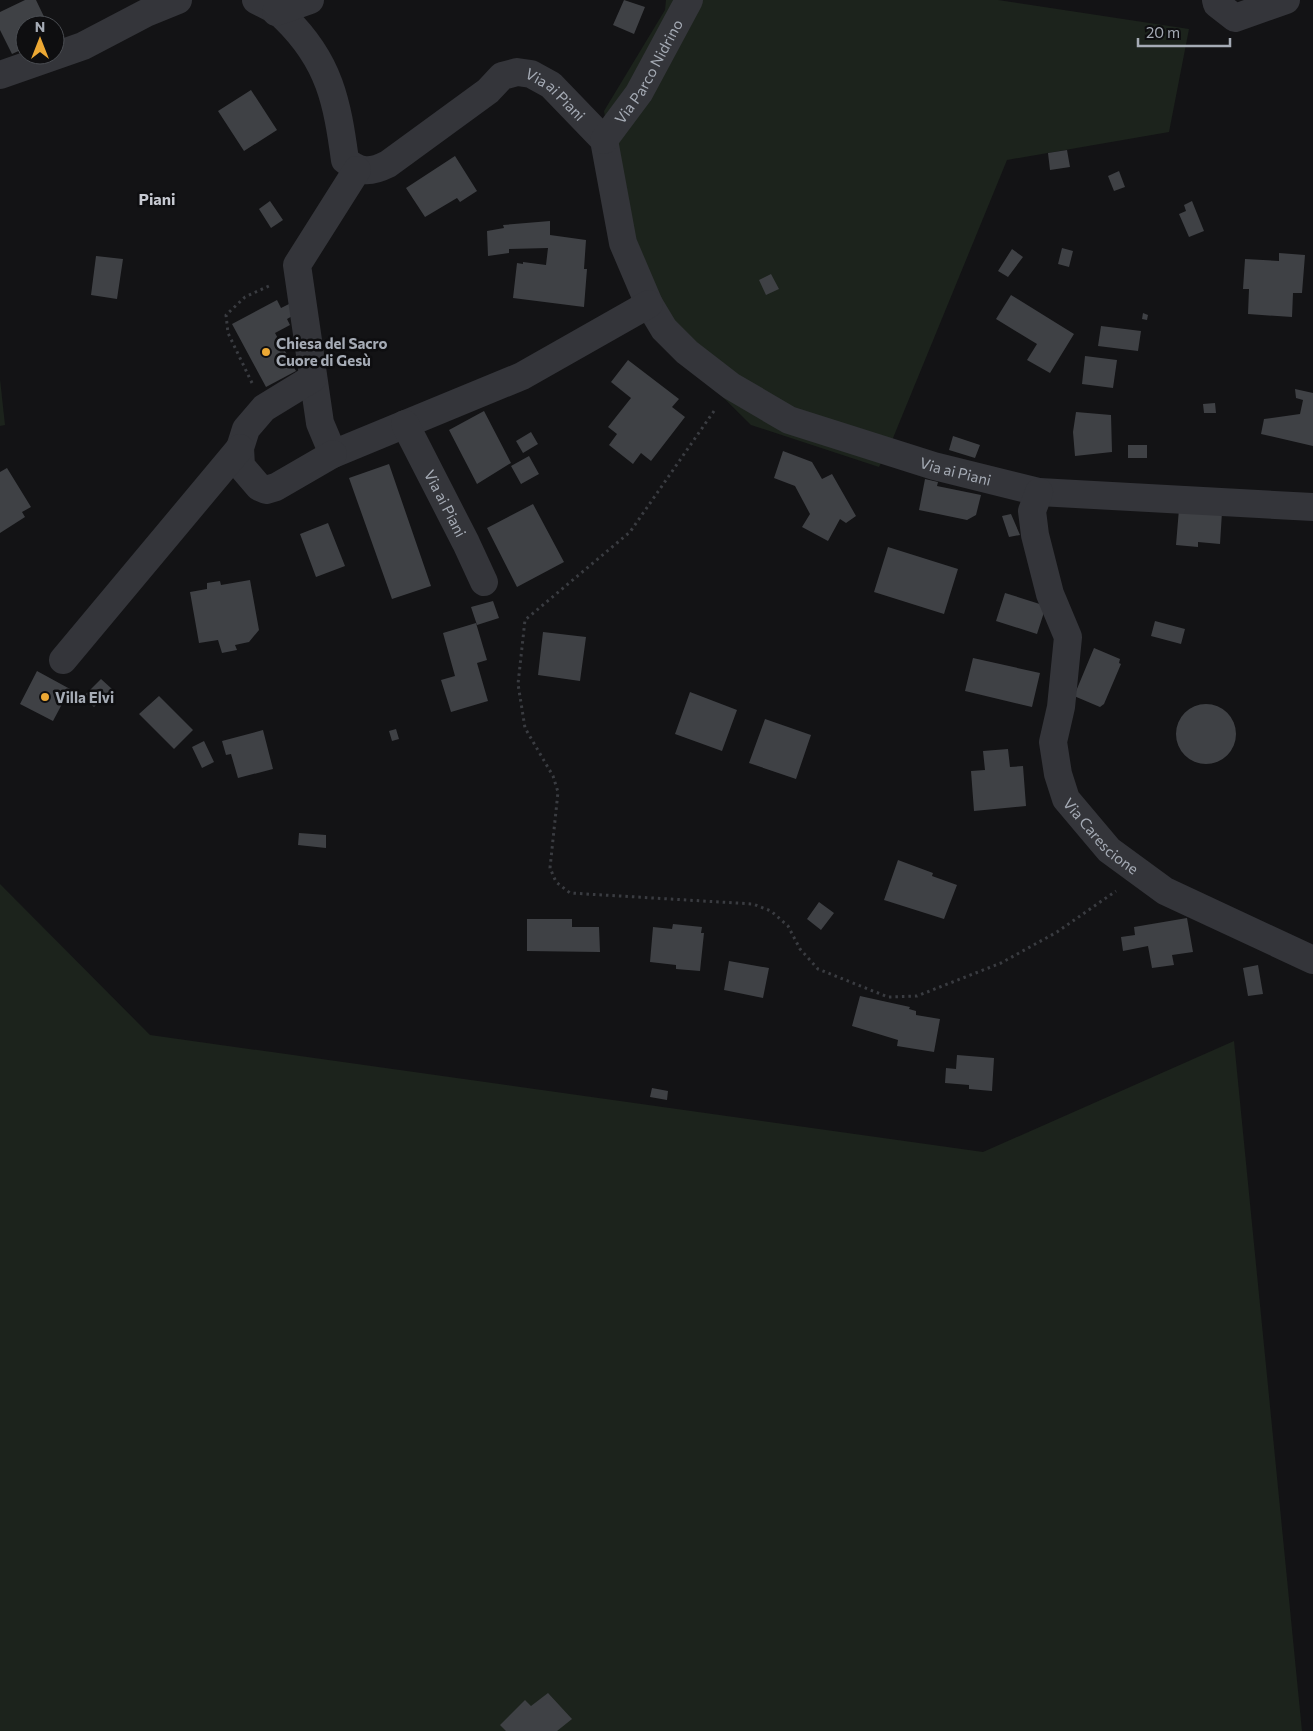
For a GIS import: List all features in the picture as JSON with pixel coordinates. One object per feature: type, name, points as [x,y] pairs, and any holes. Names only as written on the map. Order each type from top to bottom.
[{"type":"street","points":[[0,75],[83,46],[146,13],[178,0]]},
{"type":"street","points":[[266,6],[310,0]]},
{"type":"street","name":"Via Parco Nidrino","points":[[604,140],[639,93],[689,0]]},
{"type":"street","points":[[1216,0],[1217,4],[1236,18],[1286,0]]},
{"type":"street","points":[[266,6],[284,17],[316,55],[335,97],[345,160],[357,170],[297,265],[320,423],[333,454]]},
{"type":"street","name":"Via ai Piani","points":[[357,170],[373,171],[388,164],[488,91],[502,76],[517,72],[531,74],[551,85],[604,140],[623,243],[649,304],[664,329],[687,352],[731,386],[789,420],[934,466],[1039,492],[1313,507]]},
{"type":"street","points":[[313,378],[264,408],[246,429],[240,448],[241,466],[259,487],[266,490],[276,487],[333,454],[522,376],[649,304]]},
{"type":"street","name":"Via ai Piani","points":[[404,424],[484,582]]},
{"type":"street","points":[[63,660],[240,448]]},
{"type":"street","name":"Via Carescione","points":[[1039,492],[1032,511],[1035,535],[1050,594],[1068,637],[1061,707],[1053,742],[1058,774],[1066,800],[1110,850],[1165,891],[1313,960]]},
{"type":"path","points":[[264,408],[228,332],[226,315],[244,297],[270,286],[297,265]]},
{"type":"path","points":[[731,386],[630,532],[525,620],[518,684],[525,728],[553,776],[558,792],[550,868],[556,882],[570,893],[753,904],[771,911],[788,926],[800,950],[818,969],[888,997],[917,996],[1001,963],[1057,932],[1141,873]]},
{"type":"shaded area","points":[[666,0],[998,0],[1189,29],[1169,132],[1007,160],[893,438],[879,467],[751,425],[637,312],[604,111],[665,10]]},
{"type":"shaded area","points":[[0,379],[5,425],[0,426]]},
{"type":"shaded area","points":[[0,884],[150,1035],[983,1152],[1234,1041],[1302,1731],[0,1731]]},
{"type":"building","points":[[25,0],[36,0],[43,15],[15,15],[15,53],[12,54],[0,30],[0,12]]},
{"type":"building","points":[[624,0],[645,7],[634,34],[613,25]]},
{"type":"building","points":[[251,90],[277,130],[244,151],[218,111]]},
{"type":"building","points":[[1067,150],[1070,167],[1050,170],[1048,153]]},
{"type":"building","points":[[455,156],[477,191],[460,202],[457,198],[425,217],[406,188]]},
{"type":"building","points":[[1119,171],[1125,187],[1114,191],[1108,176]]},
{"type":"building","points":[[270,201],[283,220],[271,228],[259,209]]},
{"type":"building","points":[[1192,201],[1204,231],[1189,237],[1179,214],[1186,211],[1184,205]]},
{"type":"building","points":[[550,221],[550,235],[586,240],[584,269],[587,269],[584,307],[513,298],[517,263],[546,265],[548,248],[509,249],[509,253],[488,256],[487,231],[504,228],[503,225]]},
{"type":"building","points":[[1062,248],[1073,251],[1069,267],[1058,264]]},
{"type":"building","points":[[1012,249],[1023,257],[1008,277],[998,271]]},
{"type":"building","points":[[1279,253],[1305,255],[1302,293],[1293,293],[1292,317],[1248,314],[1249,289],[1243,289],[1245,259],[1279,261]]},
{"type":"building","points":[[96,256],[123,259],[117,299],[91,295]]},
{"type":"building","points":[[771,274],[779,289],[766,295],[759,280]]},
{"type":"building","points":[[1011,295],[1074,334],[1050,373],[1027,360],[1037,344],[996,319]]},
{"type":"building","name":"Chiesa del Sacro Cuore di Gesù","points":[[277,300],[281,308],[291,303],[296,314],[287,319],[290,325],[275,333],[296,371],[266,387],[232,324]]},
{"type":"building","points":[[1143,313],[1148,315],[1147,320],[1142,319]]},
{"type":"building","points":[[1101,326],[1141,331],[1138,351],[1098,346]]},
{"type":"building","points":[[1085,356],[1117,360],[1113,388],[1082,384]]},
{"type":"building","points":[[628,360],[679,399],[672,407],[685,417],[651,461],[641,453],[633,464],[609,445],[617,434],[608,427],[631,398],[611,382]]},
{"type":"building","points":[[1295,389],[1313,393],[1313,446],[1261,434],[1264,419],[1300,414],[1303,400],[1296,398]]},
{"type":"building","points":[[1215,403],[1216,413],[1204,413],[1203,404]]},
{"type":"building","points":[[484,411],[511,463],[477,484],[449,430]]},
{"type":"building","points":[[1076,412],[1111,415],[1112,452],[1075,456],[1073,432]]},
{"type":"building","points":[[531,432],[538,444],[523,453],[516,441]]},
{"type":"building","points":[[953,436],[980,445],[975,458],[949,450]]},
{"type":"building","points":[[1128,445],[1147,445],[1147,458],[1128,458]]},
{"type":"building","points":[[783,451],[812,462],[822,479],[832,474],[856,516],[846,523],[840,519],[828,541],[802,527],[810,514],[795,486],[774,478]]},
{"type":"building","points":[[529,456],[539,474],[521,484],[511,466]]},
{"type":"building","points":[[389,464],[431,586],[392,599],[349,478]]},
{"type":"building","points":[[7,468],[31,507],[22,512],[25,517],[0,533],[0,472]]},
{"type":"building","points":[[925,479],[938,482],[937,486],[981,495],[976,515],[967,520],[919,510]]},
{"type":"building","points":[[533,504],[564,562],[517,587],[487,528]]},
{"type":"building","points":[[1179,509],[1222,512],[1220,544],[1198,542],[1198,547],[1176,545]]},
{"type":"building","points":[[1011,514],[1020,535],[1009,537],[1002,516]]},
{"type":"building","points":[[328,523],[345,566],[316,577],[300,534]]},
{"type":"building","points":[[888,547],[958,569],[944,614],[874,592]]},
{"type":"building","points":[[250,580],[259,630],[249,642],[235,645],[237,650],[222,653],[218,640],[199,643],[190,592],[207,589],[207,583],[220,581],[221,585]]},
{"type":"building","points":[[1005,593],[1046,606],[1037,634],[996,621]]},
{"type":"building","points":[[493,601],[499,618],[477,625],[471,607]]},
{"type":"building","points":[[1155,621],[1185,629],[1181,644],[1151,636]]},
{"type":"building","points":[[476,623],[487,660],[477,663],[488,701],[451,712],[441,680],[455,676],[443,633]]},
{"type":"building","points":[[543,632],[586,637],[580,681],[538,675]]},
{"type":"building","points":[[1094,648],[1120,659],[1119,663],[1121,664],[1104,704],[1100,707],[1074,696]]},
{"type":"building","points":[[973,658],[1040,673],[1032,707],[965,691]]},
{"type":"building","name":"Villa Elvi","points":[[37,671],[70,689],[53,721],[20,704]]},
{"type":"building","points":[[101,679],[112,689],[94,707],[83,697]]},
{"type":"building","points":[[690,692],[737,710],[722,751],[675,734]]},
{"type":"building","points":[[159,696],[193,730],[174,749],[139,714]]},
{"type":"building","points":[[1206,704],[1222,709],[1227,713],[1231,718],[1236,734],[1231,750],[1227,755],[1222,759],[1206,764],[1190,759],[1185,755],[1181,750],[1176,734],[1181,718],[1185,713],[1190,709]]},
{"type":"building","points":[[765,719],[811,735],[796,779],[749,763]]},
{"type":"building","points":[[396,729],[399,739],[392,741],[389,731]]},
{"type":"building","points":[[263,730],[273,769],[238,778],[231,754],[226,755],[222,741]]},
{"type":"building","points":[[204,741],[214,762],[202,768],[192,747]]},
{"type":"building","points":[[1008,749],[1010,767],[1023,766],[1026,806],[974,811],[971,771],[985,770],[983,751]]},
{"type":"building","points":[[299,833],[326,835],[326,848],[298,845]]},
{"type":"building","points":[[898,860],[933,873],[932,876],[957,885],[944,919],[884,900]]},
{"type":"building","points":[[819,902],[834,913],[821,930],[807,919]]},
{"type":"building","points":[[1187,918],[1193,952],[1172,955],[1174,965],[1152,968],[1148,946],[1123,951],[1121,937],[1135,935],[1134,927]]},
{"type":"building","points":[[527,919],[572,919],[572,927],[599,927],[600,952],[527,951]]},
{"type":"building","points":[[673,924],[702,927],[701,933],[704,933],[700,971],[676,969],[676,965],[650,962],[653,927],[672,929]]},
{"type":"building","points":[[729,961],[769,968],[763,998],[724,990]]},
{"type":"building","points":[[1258,965],[1263,994],[1248,996],[1243,968]]},
{"type":"building","points":[[860,996],[910,1007],[909,1009],[916,1011],[916,1015],[940,1019],[934,1052],[897,1046],[898,1040],[852,1026]]},
{"type":"building","points":[[957,1055],[994,1058],[992,1091],[969,1089],[969,1085],[945,1083],[946,1068],[956,1069]]},
{"type":"building","points":[[652,1088],[668,1091],[667,1100],[650,1097]]},
{"type":"building","points":[[548,1693],[572,1719],[557,1731],[506,1731],[500,1725],[525,1700],[531,1706]]},
{"type":"place","name":"Chiesa del Sacro Cuore di Gesù","points":[[266,352]]},
{"type":"place","name":"Villa Elvi","points":[[45,697]]},
{"type":"district","name":"Piani","points":[[157,198]]}]
